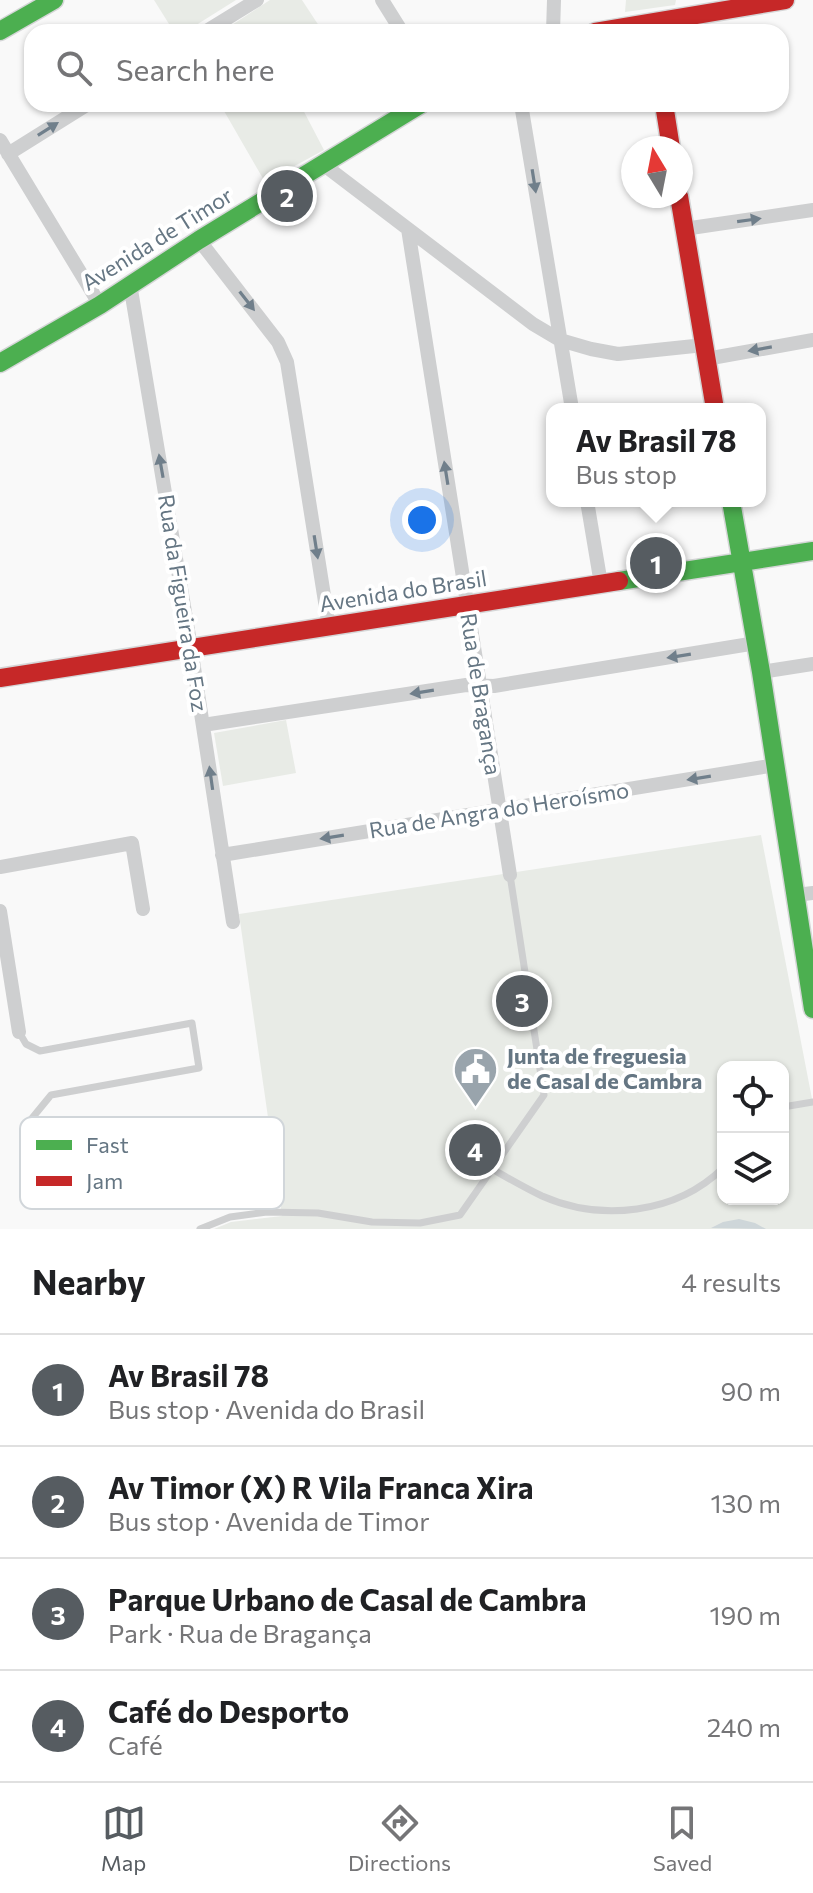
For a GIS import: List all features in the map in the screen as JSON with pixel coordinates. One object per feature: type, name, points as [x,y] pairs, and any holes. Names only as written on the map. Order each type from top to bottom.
[{"type":"street","points":[[0,31],[54,0]]},
{"type":"street","points":[[218,24],[257,0]]},
{"type":"street","points":[[382,0],[397,24]]},
{"type":"street","points":[[553,24],[554,0]]},
{"type":"street","points":[[657,24],[683,8],[785,0]]},
{"type":"street","points":[[8,154],[75,112]]},
{"type":"street","name":"Avenida de Timor","points":[[0,363],[100,305],[199,240],[408,112]]},
{"type":"street","points":[[522,112],[571,403]]},
{"type":"street","points":[[665,112],[669,136]]},
{"type":"street","points":[[0,140],[100,305]]},
{"type":"street","points":[[324,165],[533,324],[560,340],[618,354],[705,352],[813,340]]},
{"type":"street","points":[[681,208],[714,403]]},
{"type":"street","points":[[684,229],[813,210]]},
{"type":"street","name":"Rua de Bragança","points":[[408,229],[510,875]]},
{"type":"street","points":[[199,240],[278,342],[287,362],[329,627]]},
{"type":"street","name":"Rua da Figueira da Foz","points":[[130,284],[233,922]]},
{"type":"street","points":[[588,507],[601,584]]},
{"type":"street","points":[[732,507],[776,765],[805,894],[813,1009]]},
{"type":"street","name":"Avenida do Brasil","points":[[0,678],[813,551]]},
{"type":"street","points":[[203,725],[466,685],[494,686],[756,643]]},
{"type":"street","points":[[761,672],[813,664]]},
{"type":"street","name":"Rua de Angra do Heroísmo","points":[[222,855],[776,765]]},
{"type":"street","points":[[0,867],[132,843],[143,909]]},
{"type":"street","points":[[0,911],[19,1032]]},
{"type":"lane","points":[[200,1229],[230,1217],[267,1212],[318,1213],[372,1222],[420,1223],[460,1215],[544,1095],[510,875]]},
{"type":"lane","points":[[19,1032],[26,1044],[40,1051],[192,1023],[199,1068],[51,1095],[33,1117]]},
{"type":"lane","points":[[789,1106],[813,1102]]},
{"type":"lane","points":[[492,1169],[554,1201],[583,1209],[612,1211],[647,1208],[681,1197],[717,1173]]},
{"type":"shaded area","points":[[154,0],[236,0],[198,24],[169,24]]},
{"type":"shaded area","points":[[270,0],[302,0],[318,24],[233,24]]},
{"type":"shaded area","points":[[626,0],[676,0],[675,5],[625,12]]},
{"type":"shaded area","points":[[225,112],[304,112],[324,150],[265,182]]},
{"type":"shaded area","points":[[286,720],[296,773],[223,786],[214,733]]},
{"type":"shaded area","points":[[761,835],[813,1104],[813,1229],[214,1229],[231,1222],[282,1216],[284,1117],[268,1117],[239,914]]},
{"type":"shaded area","points":[[739,1219],[766,1229],[711,1228],[723,1222]]},
{"type":"traffic: fast","points":[[0,31],[54,0]]},
{"type":"traffic: fast","points":[[0,363],[100,305],[199,240],[408,112]]},
{"type":"traffic: fast","points":[[732,507],[813,1009]]},
{"type":"traffic: fast","points":[[619,581],[813,551]]},
{"type":"traffic: jam","points":[[642,24],[785,0]]},
{"type":"traffic: jam","points":[[665,112],[669,136]]},
{"type":"traffic: jam","points":[[681,208],[714,403]]},
{"type":"traffic: jam","points":[[0,678],[619,581]]},
{"type":"place","name":"Av Timor (X) R Vila Franca Xira","points":[[287,196]]},
{"type":"place","name":"Av Brasil 78","points":[[656,563]]},
{"type":"place","name":"Parque Urbano de Casal de Cambra","points":[[522,1001]]},
{"type":"place","name":"Junta de freguesia de Casal de Cambra","points":[[476,1108]]},
{"type":"place","name":"Café do Desporto","points":[[475,1150]]}]
